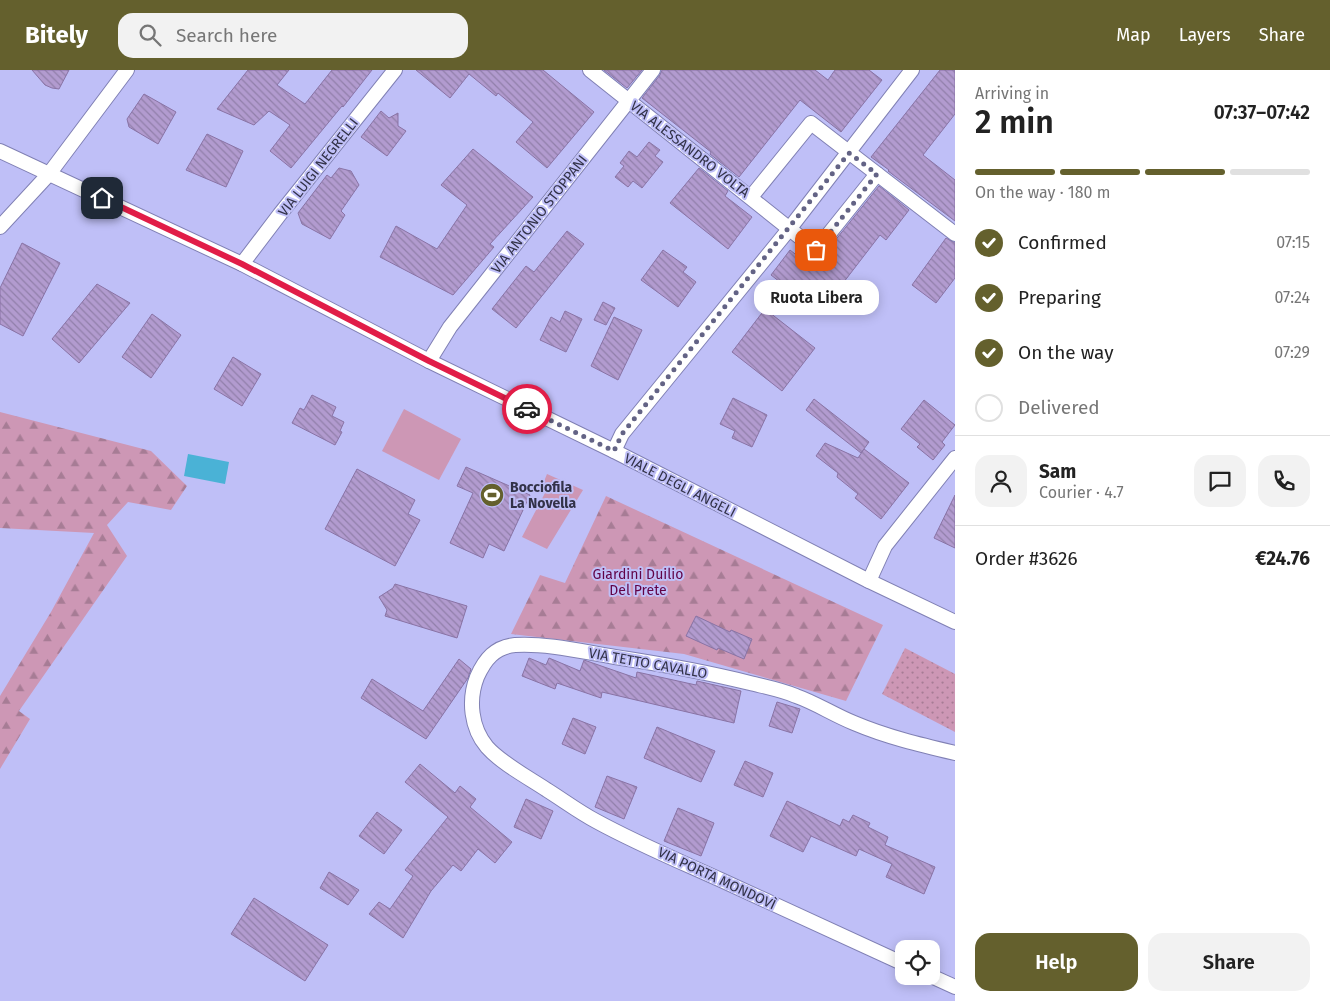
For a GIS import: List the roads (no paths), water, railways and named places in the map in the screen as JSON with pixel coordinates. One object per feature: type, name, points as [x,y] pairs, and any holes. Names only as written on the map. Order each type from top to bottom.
[{"type":"street","points":[[0,227],[49,174],[127,70]]},
{"type":"street","name":"VIA LUIGI NEGRELLI","points":[[242,264],[395,70]]},
{"type":"street","name":"VIA ALESSANDRO VOLTA","points":[[590,70],[816,250],[877,174]]},
{"type":"street","name":"VIA ANTONIO STOPPANI","points":[[429,361],[450,327],[653,70]]},
{"type":"street","points":[[614,451],[622,434],[790,228],[912,70]]},
{"type":"street","points":[[751,197],[811,124],[955,234]]},
{"type":"street","name":"VIALE DEGLI ANGELI","points":[[0,151],[242,264],[429,361],[614,451],[869,581],[955,622]]},
{"type":"street","points":[[869,581],[885,546],[955,458]]},
{"type":"street","name":"VIA TETTO CAVALLO","points":[[535,782],[503,761],[488,748],[477,732],[472,715],[476,681],[483,665],[491,654],[513,646],[573,650],[730,678],[796,696],[880,734],[955,753]]},
{"type":"street","name":"VIA PORTA MONDOVÌ","points":[[535,782],[596,821],[895,960]]},
{"type":"street","points":[[940,980],[955,987]]},
{"type":"water","points":[[188,454],[229,462],[225,484],[184,476]]},
{"type":"place","name":"Ruota Libera","points":[[816,250]]},
{"type":"place","name":"Bocciofila La Novella","points":[[492,495]]},
{"type":"park label","name":"Giardini Duilio Del Prete","points":[[638,582]]}]
